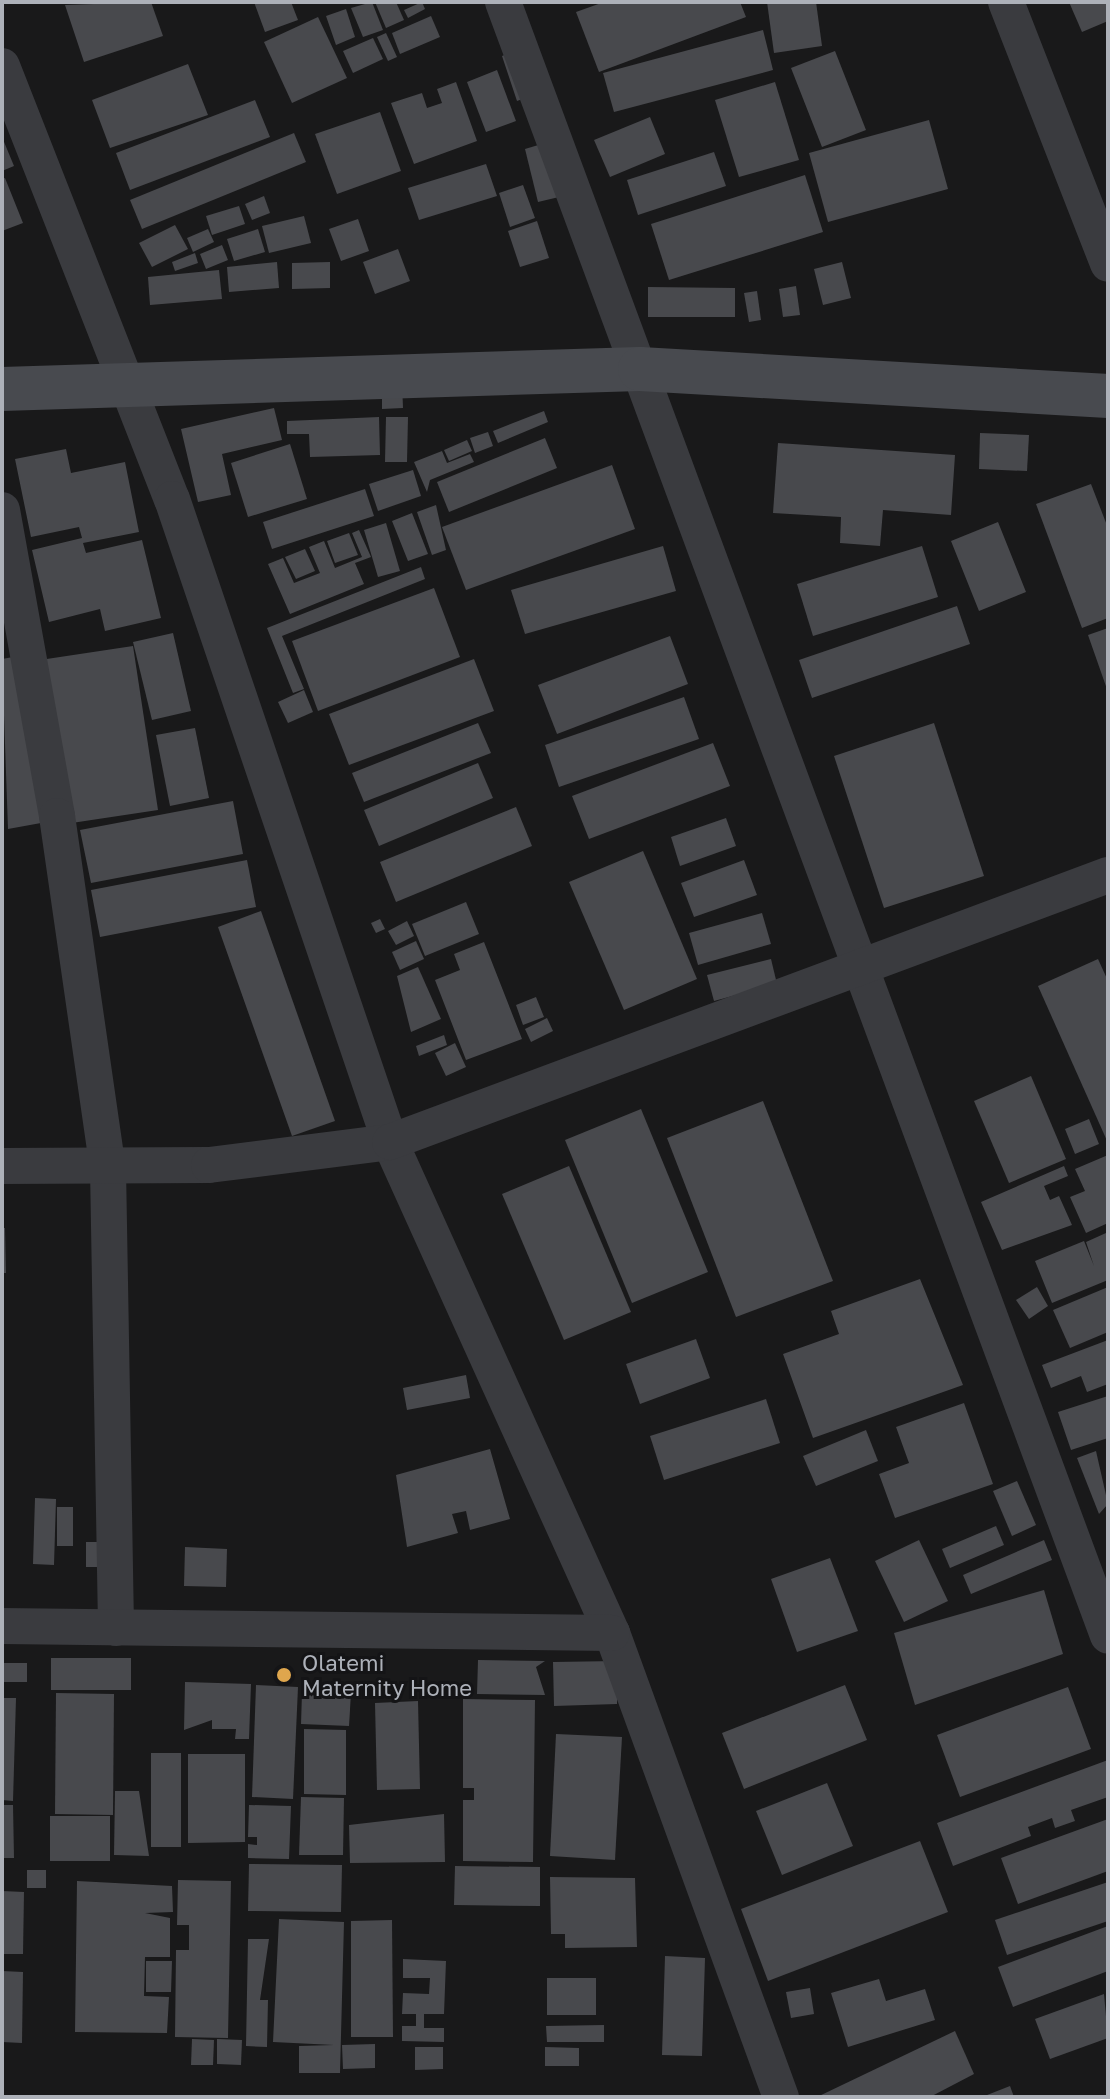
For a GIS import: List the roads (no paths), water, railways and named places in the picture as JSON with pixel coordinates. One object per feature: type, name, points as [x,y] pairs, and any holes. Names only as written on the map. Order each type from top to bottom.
[{"type":"street","points":[[503,2],[1108,1636]]},
{"type":"street","points":[[1006,2],[1108,264]]},
{"type":"street","points":[[2,66],[172,499],[390,1142],[612,1633],[781,2097]]},
{"type":"street","points":[[2,389],[640,369],[1108,396]]},
{"type":"street","points":[[2,510],[57,816],[108,1168],[116,1628]]},
{"type":"street","points":[[2,1166],[108,1168],[209,1165],[390,1142],[1108,875]]},
{"type":"street","points":[[2,1626],[612,1633]]},
{"type":"place","name":"Olatemi Maternity Home","points":[[284,1675]]}]
